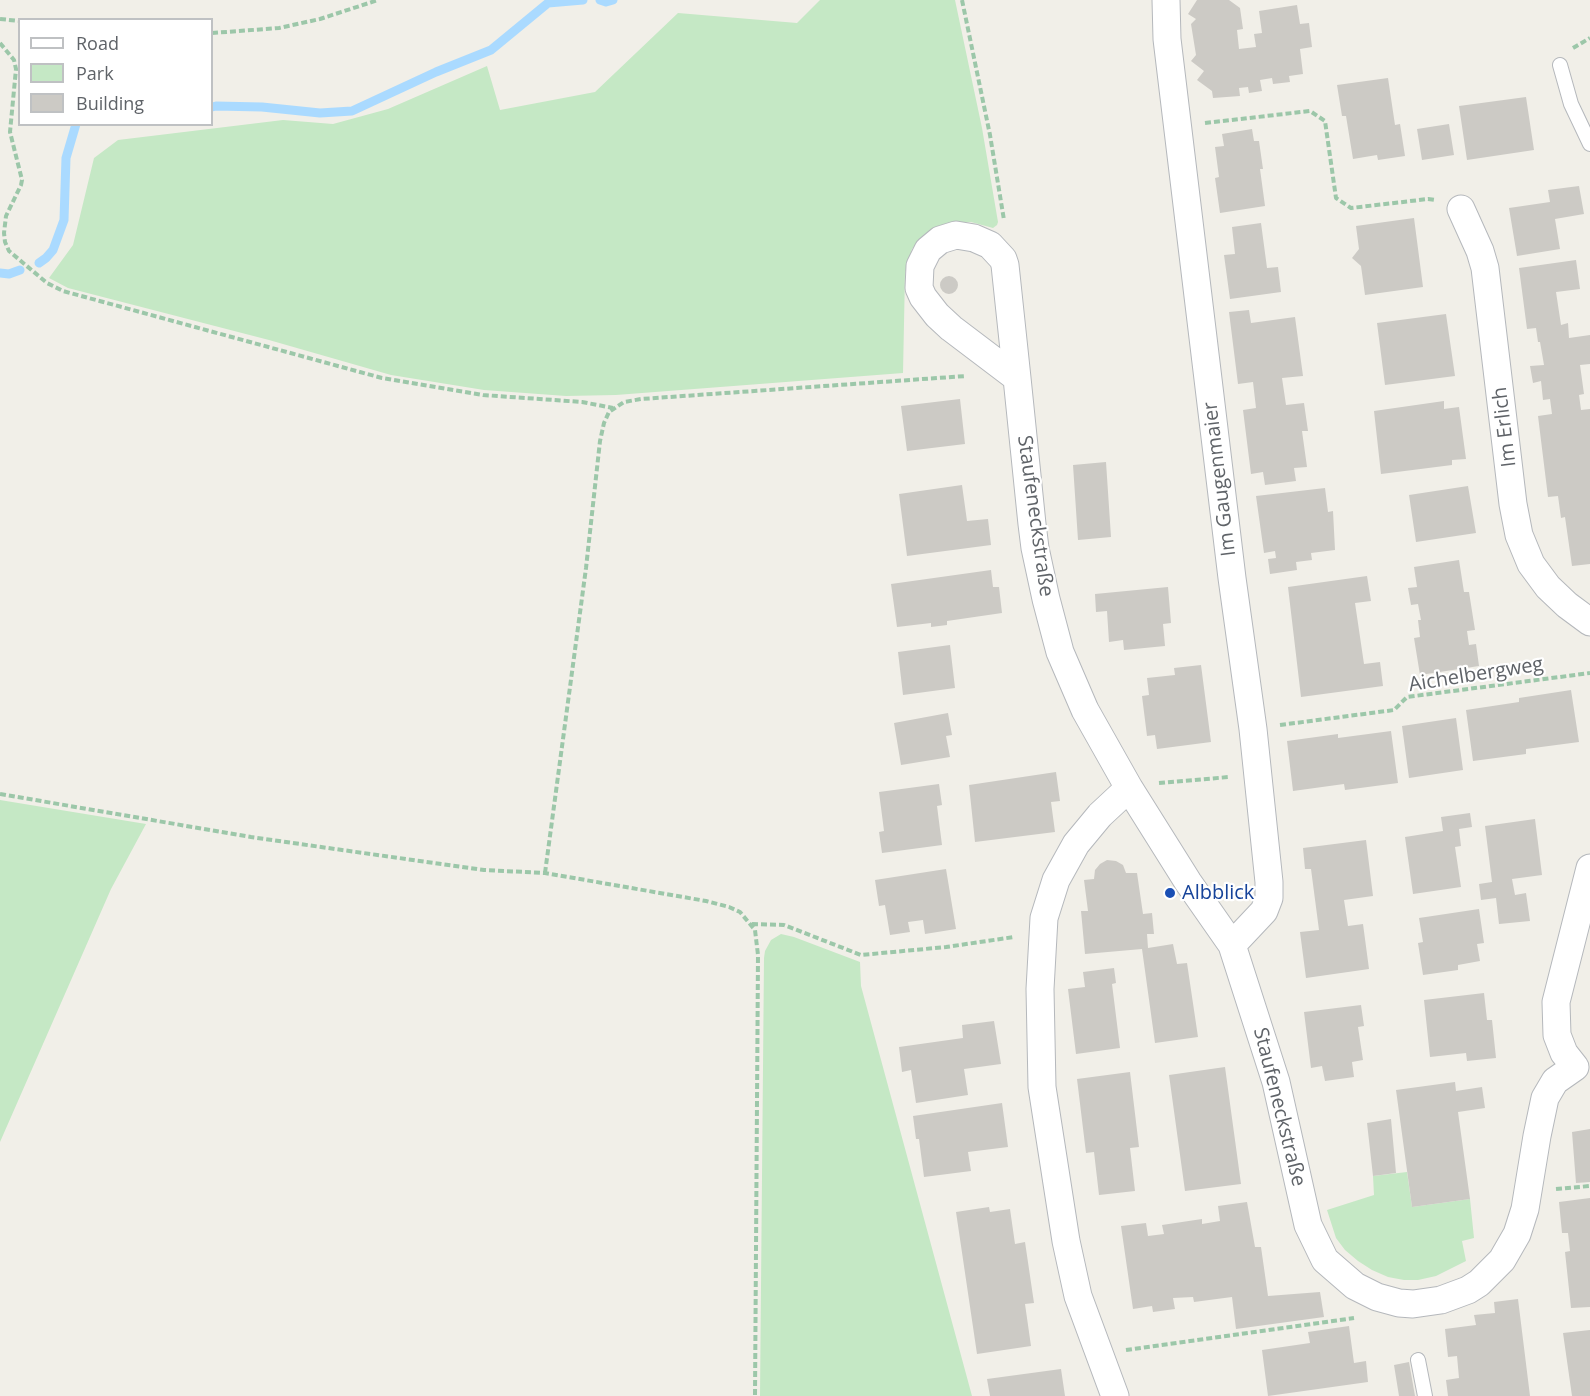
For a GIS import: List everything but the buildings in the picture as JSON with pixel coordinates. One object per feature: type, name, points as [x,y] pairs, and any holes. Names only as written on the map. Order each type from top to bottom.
[{"type":"street","name":"Im Gaugenmaier","points":[[1166,0],[1167,39],[1177,127],[1268,863],[1269,898],[1264,911],[1232,945]]},
{"type":"street","name":"Im Erlich","points":[[1461,209],[1485,268],[1513,504],[1519,536],[1531,564],[1548,587],[1590,622]]},
{"type":"street","points":[[1005,264],[995,249],[982,241],[965,236],[948,237],[933,244],[923,258],[920,266],[919,288],[929,307],[937,315],[1017,378]]},
{"type":"street","name":"Staufeneckstraße","points":[[1005,264],[1034,540],[1053,629],[1067,670],[1085,710],[1129,788],[1188,882],[1232,945],[1276,1082],[1305,1211],[1313,1236],[1325,1260],[1355,1286],[1388,1301],[1413,1304],[1441,1300],[1468,1290],[1492,1272],[1517,1234],[1526,1209],[1545,1098],[1555,1081],[1582,1069],[1564,1053],[1557,1035],[1556,1002],[1590,868]]},
{"type":"street","points":[[1115,1396],[1078,1296],[1071,1269],[1046,1117],[1041,1060],[1040,989],[1042,933],[1050,893],[1062,867],[1090,826],[1129,788]]},
{"type":"lane","points":[[1560,65],[1571,104],[1590,144]]},
{"type":"lane","points":[[1418,1360],[1425,1396]]},
{"type":"path","points":[[213,33],[256,30],[300,23],[378,0]]},
{"type":"path","points":[[962,0],[1002,204],[1005,226],[1005,264]]},
{"type":"path","points":[[0,20],[18,21]]},
{"type":"path","points":[[0,43],[14,60],[16,69],[10,132],[22,180],[6,216],[5,242],[9,251],[47,283],[63,291],[403,383],[483,395],[582,402],[614,408]]},
{"type":"path","points":[[1177,127],[1310,111],[1326,121],[1336,198],[1352,208],[1428,199],[1461,209]]},
{"type":"path","points":[[545,873],[586,568],[600,441],[603,423],[614,408],[624,402],[641,399],[970,375]]},
{"type":"path","name":"Aichelbergweg","points":[[1299,722],[1395,710],[1407,697],[1590,673]]},
{"type":"path","points":[[1129,788],[1257,774]]},
{"type":"path","points":[[0,794],[314,846],[494,871],[545,873],[718,904],[740,912],[752,924],[758,954],[755,1396]]},
{"type":"path","points":[[752,924],[784,924],[861,955],[946,947],[1042,933]]},
{"type":"path","points":[[1098,1353],[1353,1318],[1377,1297]]},
{"type":"green space","points":[[820,0],[955,0],[982,128],[998,222],[993,228],[971,222],[947,223],[924,235],[912,249],[905,274],[903,373],[616,395],[566,396],[484,390],[391,375],[269,340],[68,288],[49,278],[73,245],[94,158],[118,140],[283,120],[333,124],[388,109],[487,66],[500,110],[595,92],[678,13],[797,23]]},
{"type":"green space","points":[[0,800],[146,824],[111,889],[0,1142]]},
{"type":"green space","points":[[781,934],[860,962],[861,986],[972,1396],[760,1396],[764,958],[771,940]]},
{"type":"green space","points":[[1407,1172],[1412,1207],[1470,1199],[1474,1238],[1462,1241],[1466,1261],[1436,1276],[1418,1280],[1388,1277],[1358,1261],[1336,1238],[1327,1210],[1374,1195],[1373,1176]]},
{"type":"waterway","points":[[213,107],[262,107],[320,113],[352,111],[436,72],[491,50],[548,3],[583,0]]},
{"type":"waterway","points":[[600,0],[606,2],[613,0]]},
{"type":"waterway","points":[[39,263],[53,250],[64,220],[66,158],[75,126]]},
{"type":"waterway","points":[[0,273],[9,274],[20,270]]},
{"type":"place","name":"Albblick","points":[[1170,893]]}]
